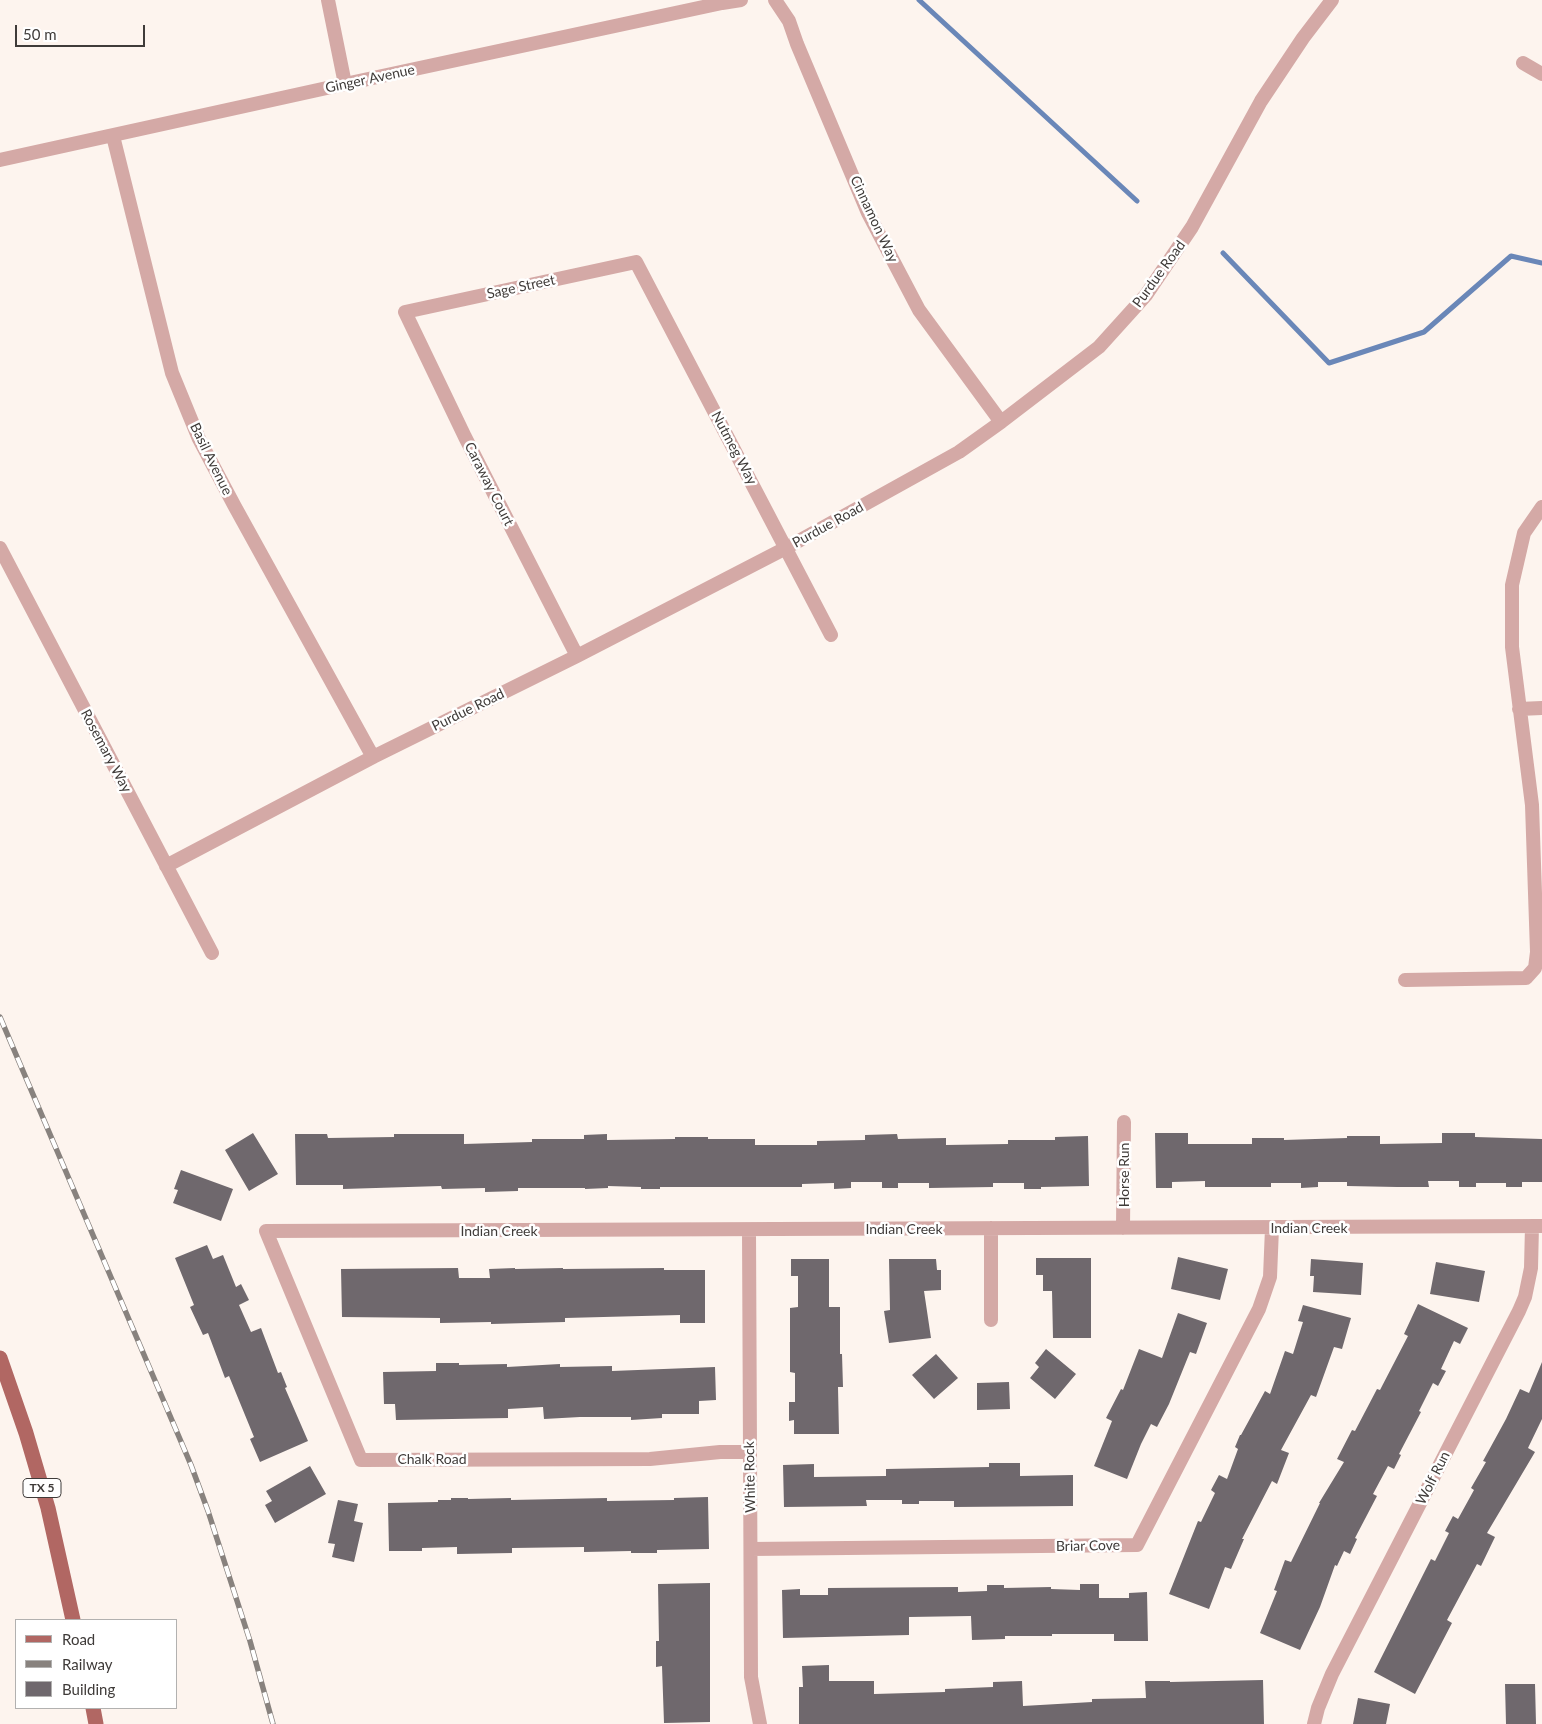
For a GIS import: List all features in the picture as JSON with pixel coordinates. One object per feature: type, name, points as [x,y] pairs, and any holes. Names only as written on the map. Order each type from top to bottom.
[{"type":"main road","name":"TX 5","points":[[0,1358],[26,1433],[48,1508],[73,1619]]},
{"type":"main road","points":[[93,1709],[96,1724]]},
{"type":"street","points":[[328,0],[345,84]]},
{"type":"street","name":"Ginger Avenue","points":[[0,160],[741,0]]},
{"type":"street","name":"Cinnamon Way","points":[[775,0],[789,21],[868,213],[918,310],[1001,422]]},
{"type":"street","name":"Purdue Road","points":[[166,866],[373,757],[577,656],[786,548],[959,452],[1001,422],[1099,347],[1146,295],[1192,227],[1261,101],[1303,38],[1332,0]]},
{"type":"street","points":[[1523,63],[1542,74]]},
{"type":"street","name":"Basil Avenue","points":[[113,136],[172,373],[199,438],[373,757]]},
{"type":"street","name":"Sage Street","points":[[405,312],[636,262]]},
{"type":"street","name":"Nutmeg Way","points":[[636,262],[831,635]]},
{"type":"street","name":"Caraway Court","points":[[405,312],[465,437],[577,656]]},
{"type":"street","points":[[1405,980],[1526,978],[1535,968],[1537,952],[1532,805],[1512,647],[1512,586],[1524,533],[1542,507]]},
{"type":"street","name":"Rosemary Way","points":[[0,548],[212,953]]},
{"type":"street","points":[[1519,709],[1542,708]]},
{"type":"street","name":"Horse Run","points":[[1124,1122],[1124,1228]]},
{"type":"street","name":"Indian Creek","points":[[266,1232],[1537,1226]]},
{"type":"street","name":"Wolf Run","points":[[1314,1724],[1318,1708],[1332,1674],[1519,1311],[1525,1296],[1531,1268],[1537,1226]]},
{"type":"street","points":[[991,1228],[991,1320]]},
{"type":"street","name":"Briar Cove","points":[[751,1550],[1137,1545],[1260,1309],[1270,1277],[1272,1228]]},
{"type":"street","name":"White Rock","points":[[749,1230],[751,1677],[760,1724]]},
{"type":"street","name":"Chalk Road","points":[[266,1232],[361,1460],[650,1459],[720,1452],[750,1452]]},
{"type":"building","points":[[253,1133],[278,1174],[249,1191],[225,1150]]},
{"type":"building","points":[[1155,1133],[1188,1133],[1188,1144],[1252,1144],[1252,1138],[1284,1138],[1284,1140],[1347,1138],[1347,1136],[1380,1136],[1380,1144],[1442,1143],[1442,1133],[1475,1133],[1475,1137],[1542,1139],[1542,1182],[1522,1182],[1522,1187],[1506,1187],[1506,1183],[1476,1183],[1476,1187],[1459,1187],[1459,1181],[1428,1181],[1429,1187],[1397,1187],[1347,1186],[1347,1182],[1318,1182],[1318,1187],[1301,1188],[1301,1183],[1271,1183],[1271,1187],[1205,1187],[1205,1181],[1172,1182],[1172,1188],[1156,1188]]},
{"type":"building","points":[[295,1134],[327,1134],[328,1138],[394,1137],[394,1134],[464,1134],[464,1144],[532,1142],[532,1139],[584,1139],[584,1135],[607,1134],[607,1140],[675,1139],[675,1137],[755,1139],[755,1145],[817,1145],[817,1141],[865,1140],[865,1135],[897,1134],[898,1139],[946,1138],[946,1145],[1008,1144],[1008,1140],[1055,1140],[1055,1137],[1088,1136],[1089,1186],[1024,1189],[1024,1183],[993,1183],[993,1187],[929,1188],[929,1183],[898,1183],[898,1188],[882,1188],[882,1182],[851,1182],[851,1188],[834,1189],[834,1183],[802,1184],[802,1187],[660,1187],[660,1189],[641,1189],[641,1187],[608,1186],[608,1188],[585,1189],[518,1188],[518,1191],[485,1192],[485,1188],[442,1189],[441,1186],[343,1189],[343,1185],[296,1185]]},
{"type":"building","points":[[181,1170],[233,1189],[221,1221],[173,1203],[178,1190],[174,1189]]},
{"type":"building","points":[[207,1245],[213,1259],[223,1255],[236,1287],[241,1284],[249,1300],[239,1305],[251,1332],[261,1328],[278,1373],[281,1372],[287,1387],[285,1388],[308,1441],[260,1462],[250,1439],[254,1437],[229,1376],[225,1378],[208,1333],[203,1335],[190,1307],[194,1305],[175,1258]]},
{"type":"building","points":[[1178,1257],[1228,1269],[1220,1300],[1171,1289]]},
{"type":"building","points":[[1036,1258],[1091,1258],[1091,1338],[1053,1338],[1052,1291],[1043,1291],[1043,1275],[1036,1275]]},
{"type":"building","points":[[791,1259],[829,1259],[829,1307],[840,1307],[840,1354],[842,1354],[843,1387],[838,1387],[839,1434],[794,1434],[794,1420],[789,1421],[789,1402],[795,1402],[795,1373],[790,1372],[790,1308],[798,1307],[798,1276],[791,1276]]},
{"type":"building","points":[[889,1259],[936,1259],[937,1270],[941,1270],[941,1290],[924,1291],[931,1338],[889,1343],[884,1311],[890,1310]]},
{"type":"building","points":[[1311,1259],[1363,1263],[1361,1295],[1313,1292],[1314,1276],[1310,1276]]},
{"type":"building","points":[[1436,1262],[1485,1271],[1479,1302],[1430,1294]]},
{"type":"building","points":[[458,1268],[459,1278],[490,1278],[489,1269],[515,1268],[664,1268],[664,1270],[705,1270],[705,1323],[680,1323],[680,1315],[565,1318],[565,1322],[491,1324],[491,1322],[440,1323],[440,1318],[342,1317],[341,1269]]},
{"type":"building","points":[[1418,1304],[1468,1328],[1460,1344],[1454,1341],[1441,1369],[1446,1371],[1438,1386],[1433,1383],[1419,1411],[1421,1412],[1399,1454],[1401,1455],[1394,1469],[1388,1466],[1373,1494],[1377,1496],[1355,1538],[1357,1539],[1350,1554],[1344,1551],[1337,1566],[1335,1565],[1320,1607],[1300,1650],[1260,1633],[1277,1591],[1274,1590],[1285,1560],[1291,1562],[1319,1503],[1344,1462],[1337,1459],[1352,1430],[1355,1431],[1377,1389],[1380,1390],[1408,1336],[1404,1334]]},
{"type":"building","points":[[1303,1305],[1351,1318],[1342,1349],[1334,1347],[1316,1397],[1311,1395],[1281,1450],[1289,1453],[1277,1484],[1272,1481],[1242,1539],[1244,1539],[1231,1569],[1225,1567],[1209,1609],[1169,1594],[1198,1521],[1201,1522],[1215,1493],[1211,1490],[1219,1475],[1227,1479],[1238,1449],[1235,1447],[1240,1435],[1265,1391],[1270,1394],[1285,1351],[1293,1354],[1303,1322],[1298,1321]]},
{"type":"building","points":[[1178,1313],[1207,1323],[1196,1354],[1190,1352],[1169,1404],[1157,1427],[1151,1424],[1127,1479],[1094,1466],[1112,1421],[1106,1418],[1121,1389],[1123,1390],[1139,1349],[1162,1358]]},
{"type":"building","points":[[1046,1349],[1076,1374],[1055,1399],[1030,1378],[1039,1367],[1035,1363]]},
{"type":"building","points":[[936,1354],[958,1378],[934,1399],[912,1375]]},
{"type":"building","points":[[1542,1362],[1542,1419],[1528,1448],[1535,1452],[1487,1533],[1495,1537],[1481,1566],[1477,1564],[1447,1620],[1452,1623],[1415,1694],[1374,1672],[1431,1559],[1435,1561],[1449,1533],[1445,1531],[1453,1516],[1458,1519],[1474,1490],[1471,1488],[1486,1462],[1483,1461],[1520,1389],[1529,1393]]},
{"type":"building","points":[[436,1363],[459,1363],[459,1365],[507,1364],[507,1367],[560,1364],[560,1367],[612,1366],[612,1371],[715,1367],[716,1400],[699,1401],[699,1414],[662,1414],[662,1418],[631,1420],[631,1417],[544,1419],[543,1407],[508,1409],[508,1418],[396,1420],[395,1404],[384,1404],[383,1372],[436,1371]]},
{"type":"building","points":[[1009,1382],[1010,1409],[977,1410],[977,1383]]},
{"type":"building","points":[[989,1463],[1020,1463],[1020,1476],[1073,1475],[1073,1506],[954,1507],[954,1501],[919,1501],[919,1504],[902,1504],[902,1500],[866,1500],[867,1506],[784,1507],[783,1465],[814,1464],[814,1477],[886,1476],[886,1469],[989,1467]]},
{"type":"building","points":[[310,1466],[326,1494],[275,1523],[265,1505],[272,1501],[266,1491]]},
{"type":"building","points":[[708,1497],[709,1549],[657,1550],[657,1553],[631,1553],[631,1551],[584,1552],[584,1547],[512,1548],[512,1553],[457,1554],[457,1547],[422,1548],[422,1551],[389,1551],[388,1503],[438,1502],[438,1500],[451,1500],[451,1498],[511,1498],[511,1500],[607,1498],[607,1501],[674,1500],[674,1498]]},
{"type":"building","points":[[338,1500],[358,1504],[354,1521],[363,1523],[354,1562],[332,1557],[335,1544],[328,1543]]},
{"type":"building","points":[[710,1583],[710,1722],[664,1723],[662,1666],[656,1667],[656,1641],[659,1641],[658,1584]]},
{"type":"building","points":[[1080,1584],[1099,1584],[1099,1598],[1129,1598],[1129,1593],[1147,1592],[1148,1641],[1114,1641],[1114,1634],[1052,1634],[1052,1636],[1005,1636],[1005,1639],[972,1640],[971,1616],[909,1617],[909,1635],[783,1638],[782,1590],[800,1589],[800,1595],[828,1595],[828,1588],[958,1587],[958,1592],[987,1591],[987,1585],[1004,1585],[1004,1588],[1051,1587],[1051,1589],[1080,1590]]},
{"type":"building","points":[[829,1665],[829,1681],[874,1681],[874,1694],[945,1692],[945,1689],[993,1687],[993,1682],[1022,1681],[1023,1706],[1092,1702],[1092,1699],[1146,1698],[1145,1681],[1263,1680],[1264,1724],[799,1724],[799,1687],[803,1687],[802,1666]]},
{"type":"building","points":[[1505,1684],[1535,1684],[1536,1724],[1506,1724]]},
{"type":"building","points":[[1358,1698],[1390,1704],[1386,1724],[1353,1724]]},
{"type":"waterway","points":[[919,0],[1137,201]]},
{"type":"waterway","points":[[1223,253],[1329,363],[1424,332],[1511,256],[1542,263]]},
{"type":"railway","points":[[0,1017],[191,1465],[250,1641],[273,1724]]}]
